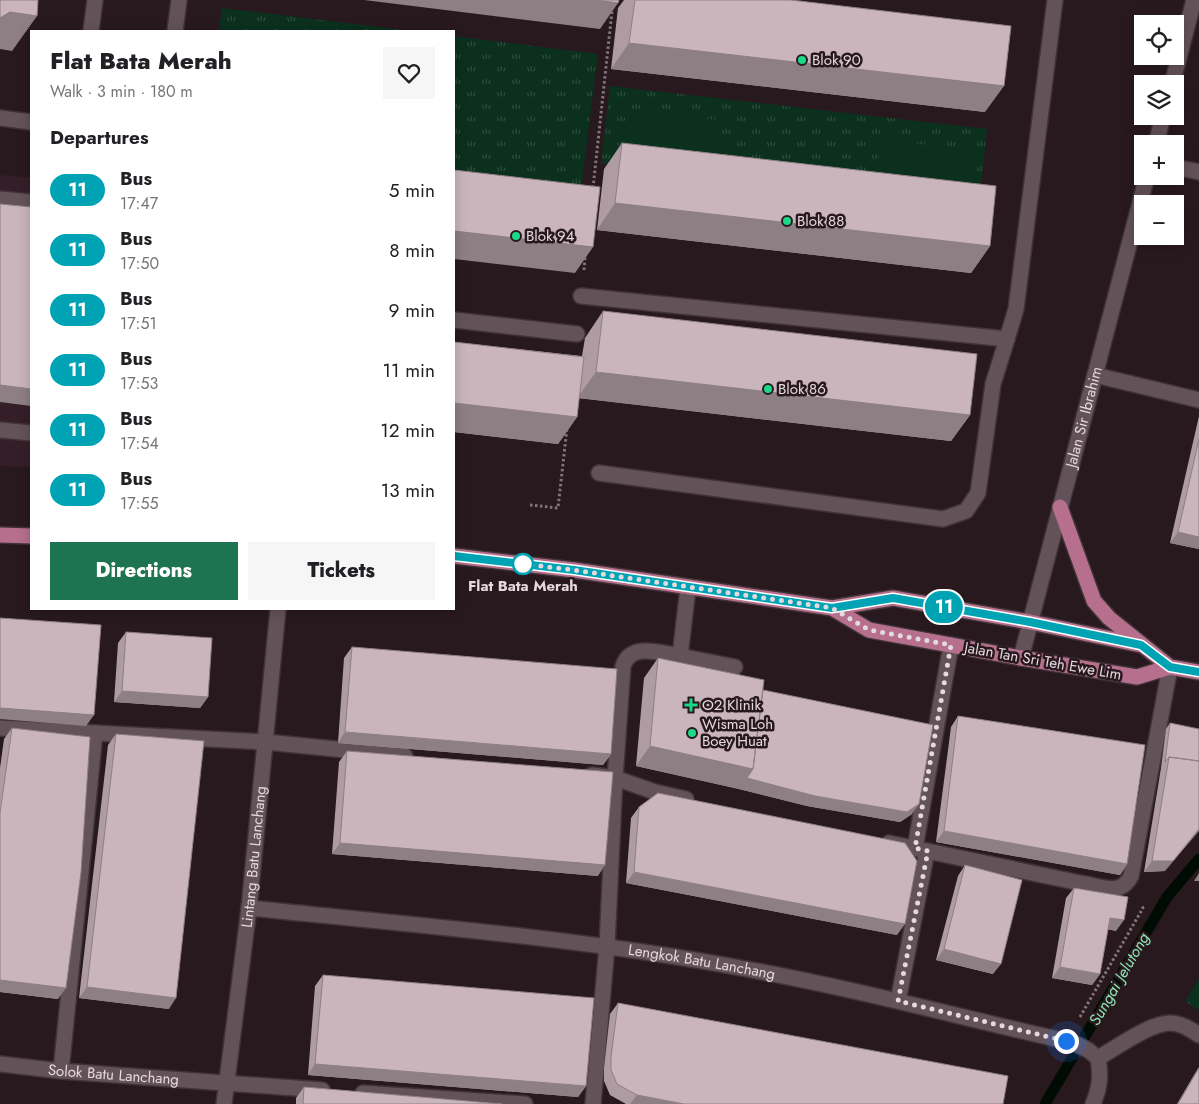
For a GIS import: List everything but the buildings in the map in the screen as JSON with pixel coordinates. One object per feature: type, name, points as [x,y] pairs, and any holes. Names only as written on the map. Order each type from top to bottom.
[{"type":"main road","points":[[1060,507],[1094,600],[1109,618],[1141,645]]},
{"type":"main road","points":[[0,535],[30,536]]},
{"type":"main road","name":"Jalan Tan Sri Teh Ewe Lim","points":[[455,556],[574,570],[832,608],[893,598],[1030,622],[1141,645],[1170,667]]},
{"type":"main road","name":"Jalan Tan Sri Teh Ewe Lim","points":[[832,608],[869,630],[1022,658],[1137,676],[1170,667],[1199,672]]},
{"type":"street","points":[[91,30],[94,0]]},
{"type":"street","points":[[175,30],[179,0]]},
{"type":"street","points":[[599,473],[944,519],[966,511],[978,493],[993,384],[1016,309],[1055,0]]},
{"type":"street","points":[[1174,75],[1192,0]]},
{"type":"street","points":[[0,118],[30,122]]},
{"type":"street","points":[[1184,169],[1199,172]]},
{"type":"street","name":"Jalan Sir Ibrahim","points":[[1022,658],[1145,185]]},
{"type":"street","points":[[0,199],[30,202]]},
{"type":"street","points":[[581,296],[1007,339]]},
{"type":"street","points":[[455,320],[577,334]]},
{"type":"street","points":[[1095,375],[1199,400]]},
{"type":"street","points":[[0,430],[30,433]]},
{"type":"street","points":[[680,656],[688,588]]},
{"type":"street","name":"Lintang Batu Lanchang","points":[[224,1104],[248,908],[278,610]]},
{"type":"street","points":[[898,1001],[951,645]]},
{"type":"street","points":[[593,1104],[607,946],[615,778],[623,666],[626,658],[633,652],[642,651],[680,656],[735,667]]},
{"type":"street","points":[[877,840],[1112,889],[1120,888],[1128,883],[1132,876],[1170,667]]},
{"type":"street","points":[[0,728],[266,742],[421,758]]},
{"type":"street","points":[[61,1071],[95,733]]},
{"type":"street","points":[[576,774],[615,778],[655,792],[703,803]]},
{"type":"street","name":"Lengkok Batu Lanchang","points":[[248,908],[607,946],[742,968],[898,1001],[1060,1040],[1088,1050],[1098,1058]]},
{"type":"street","points":[[1093,1104],[1098,1092],[1101,1072],[1098,1058],[1154,1027],[1170,1023],[1184,1026],[1199,1035]]},
{"type":"street","name":"Solok Batu Lanchang","points":[[0,1064],[61,1071],[525,1104]]},
{"type":"path","points":[[1060,1040],[1142,908],[1128,883]]},
{"type":"shaded area","points":[[0,175],[30,178],[30,467],[0,466]]},
{"type":"green space","points":[[222,8],[404,30],[219,30]]},
{"type":"green space","points":[[455,36],[598,54],[580,198],[455,182]]},
{"type":"green space","points":[[610,86],[987,129],[979,207],[601,163]]},
{"type":"green space","points":[[626,110],[720,120],[714,166],[621,156]]},
{"type":"green space","points":[[881,140],[975,150],[970,196],[876,185]]},
{"type":"green space","points":[[1199,978],[1199,1010],[1185,1001]]},
{"type":"waterway","name":"Sungai Jelutong","points":[[1045,1104],[1167,897],[1199,859]]},
{"type":"bus line","name":"11","points":[[455,556],[574,570],[832,608],[893,598],[1030,622],[1141,645],[1170,667],[1199,672]]},
{"type":"place","name":"Blok 90","points":[[802,60]]},
{"type":"place","name":"Blok 88","points":[[787,221]]},
{"type":"place","name":"Blok 94","points":[[516,236]]},
{"type":"place","name":"Blok 86","points":[[768,389]]},
{"type":"place","name":"Flat Bata Merah","points":[[523,564]]},
{"type":"place","name":"O2 Klinik","points":[[691,705]]},
{"type":"place","name":"Wisma Loh Boey Huat","points":[[692,733]]},
{"type":"route","points":[[523,564],[832,608],[869,630],[951,645],[915,848],[928,851],[898,1001],[1066,1041]]}]
